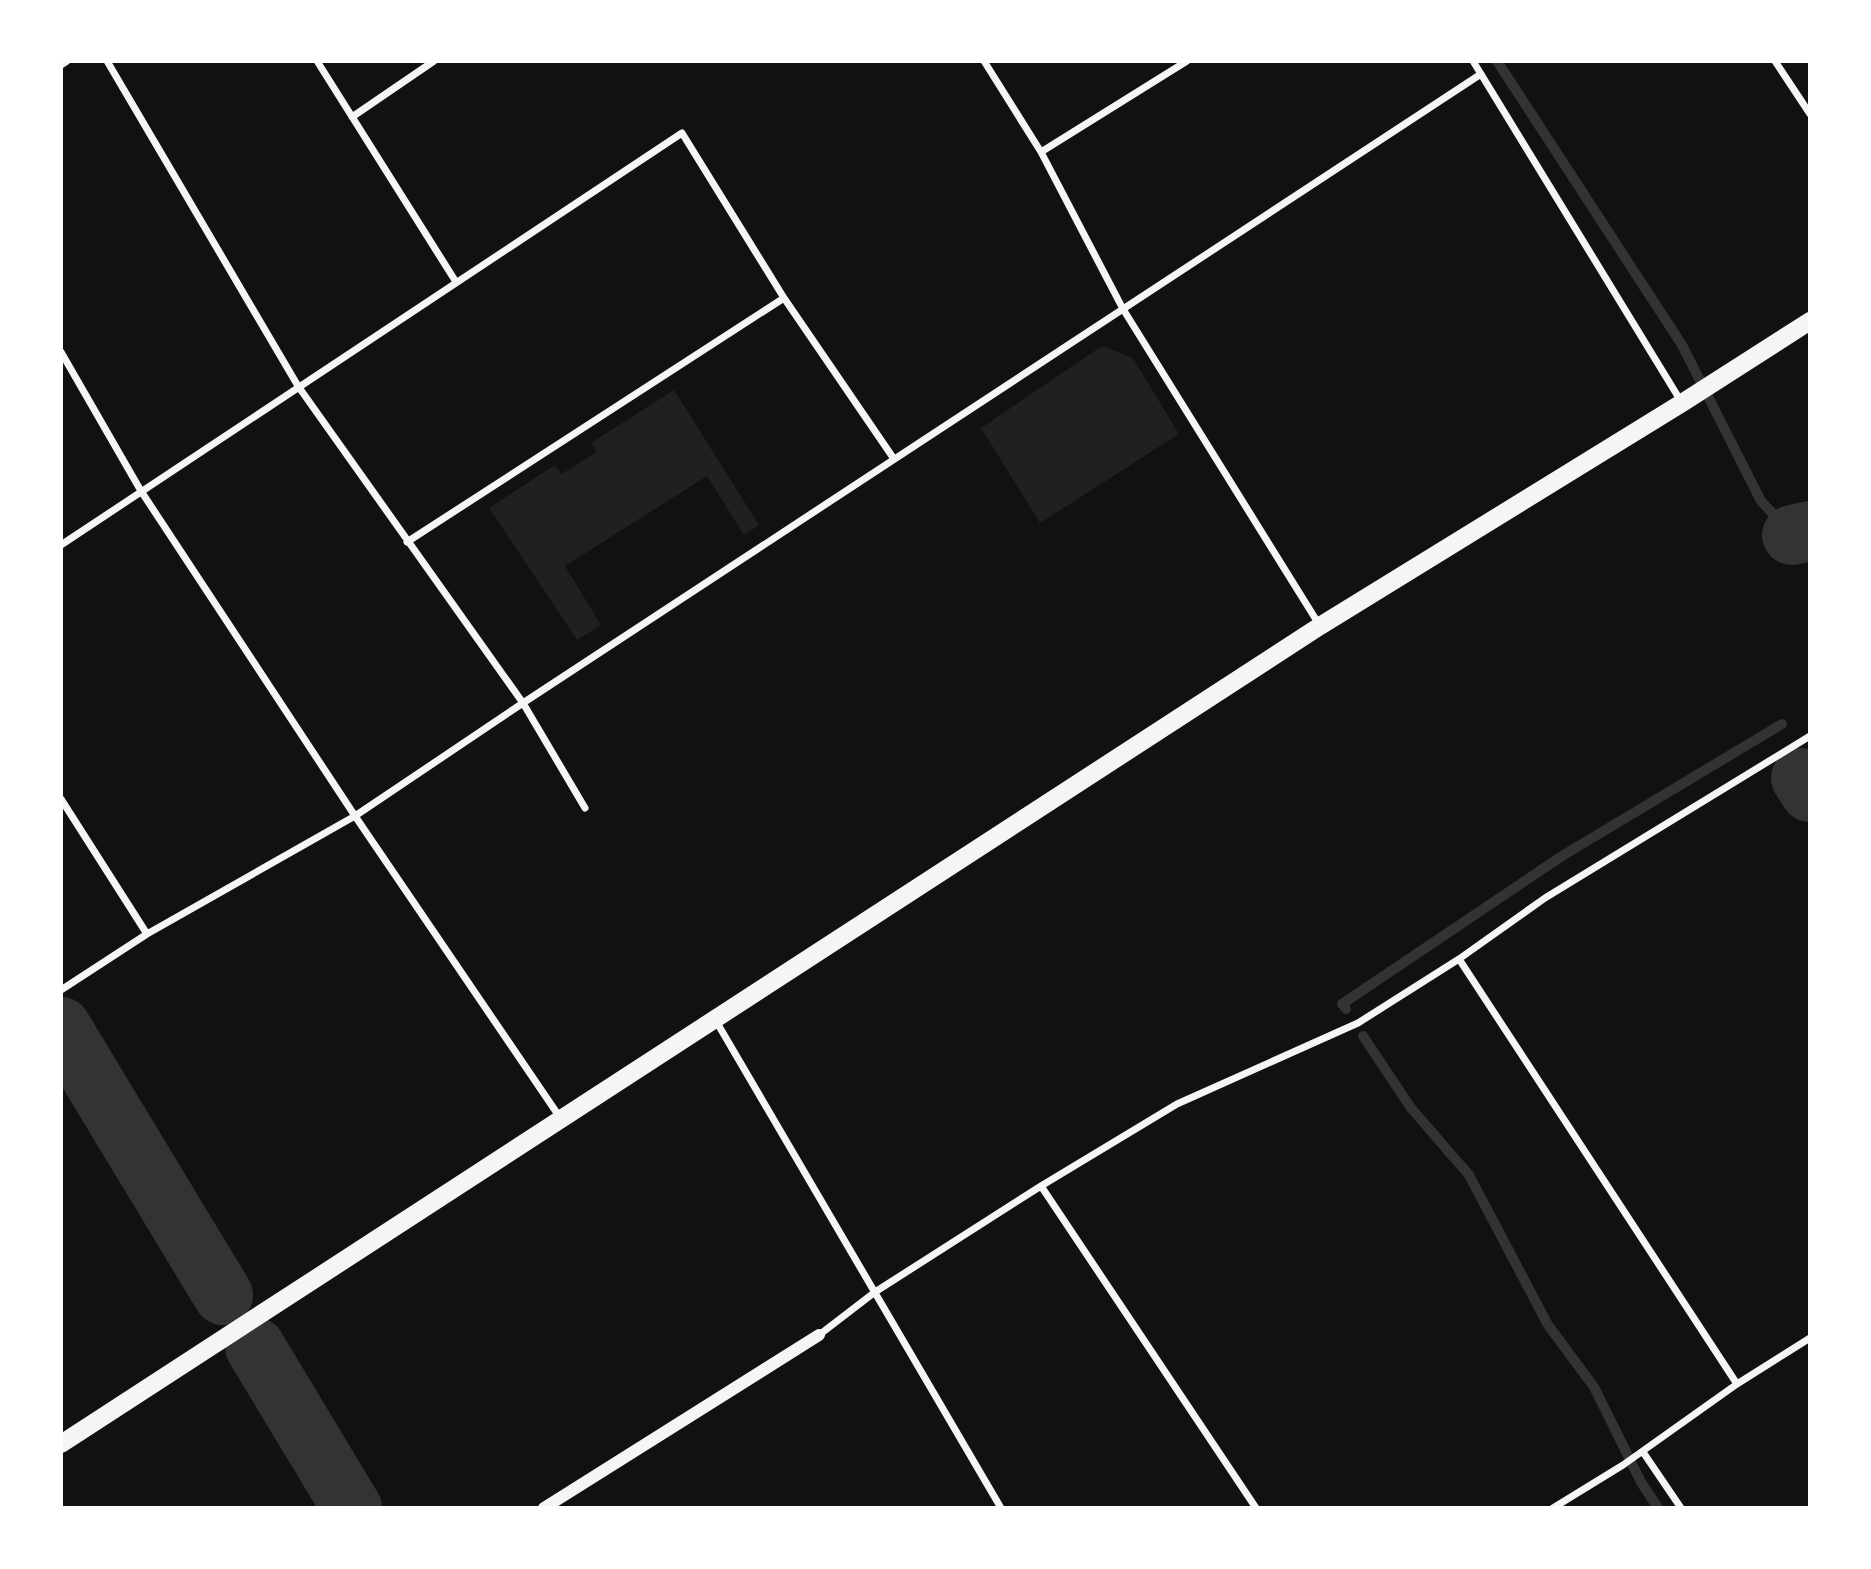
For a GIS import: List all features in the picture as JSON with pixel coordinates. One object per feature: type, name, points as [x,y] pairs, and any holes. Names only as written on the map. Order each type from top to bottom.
[{"type":"main road","points":[[61,1444],[1320,626],[1810,321]]},
{"type":"street","points":[[61,65],[67,61]]},
{"type":"street","points":[[107,61],[298,386],[523,703],[585,808]]},
{"type":"street","points":[[317,61],[456,282]]},
{"type":"street","points":[[352,117],[434,61]]},
{"type":"street","points":[[984,61],[1041,152],[1123,309],[1320,626]]},
{"type":"street","points":[[1041,152],[1187,61]]},
{"type":"street","points":[[1473,61],[1682,403]]},
{"type":"street","points":[[1775,61],[1810,114]]},
{"type":"street","points":[[61,990],[147,934],[355,816],[1481,74]]},
{"type":"street","points":[[61,545],[682,133],[784,298],[894,459]]},
{"type":"street","points":[[407,542],[784,298]]},
{"type":"street","points":[[61,352],[141,491],[355,816],[561,1119]]},
{"type":"street","points":[[544,1508],[819,1335],[874,1292],[1041,1186],[1177,1104],[1358,1023],[1460,959],[1545,898],[1810,736]]},
{"type":"street","points":[[61,799],[147,934]]},
{"type":"street","points":[[1460,959],[1737,1384]]},
{"type":"street","points":[[716,1020],[1001,1508]]},
{"type":"street","points":[[1041,1186],[1256,1508]]},
{"type":"street","points":[[1553,1508],[1640,1454],[1737,1384],[1810,1338]]},
{"type":"street","points":[[1640,1454],[1681,1508]]},
{"type":"shaded area","points":[[1102,346],[1133,358],[1179,434],[1040,523],[981,428]]},
{"type":"shaded area","points":[[674,390],[759,525],[744,535],[707,476],[565,566],[601,625],[577,640],[489,508],[555,465],[562,474],[596,452],[591,443]]},
{"type":"waterway","points":[[1497,61],[1682,345],[1761,501],[1810,554]]},
{"type":"waterway","points":[[1792,535],[1810,531]]},
{"type":"waterway","points":[[1346,1009],[1342,1004],[1562,856],[1782,724]]},
{"type":"waterway","points":[[1801,778],[1810,792]]},
{"type":"waterway","points":[[61,1027],[223,1295]]},
{"type":"waterway","points":[[1363,1036],[1411,1108],[1469,1175],[1548,1325],[1594,1387],[1641,1482],[1658,1508]]},
{"type":"waterway","points":[[255,1347],[352,1508]]}]
